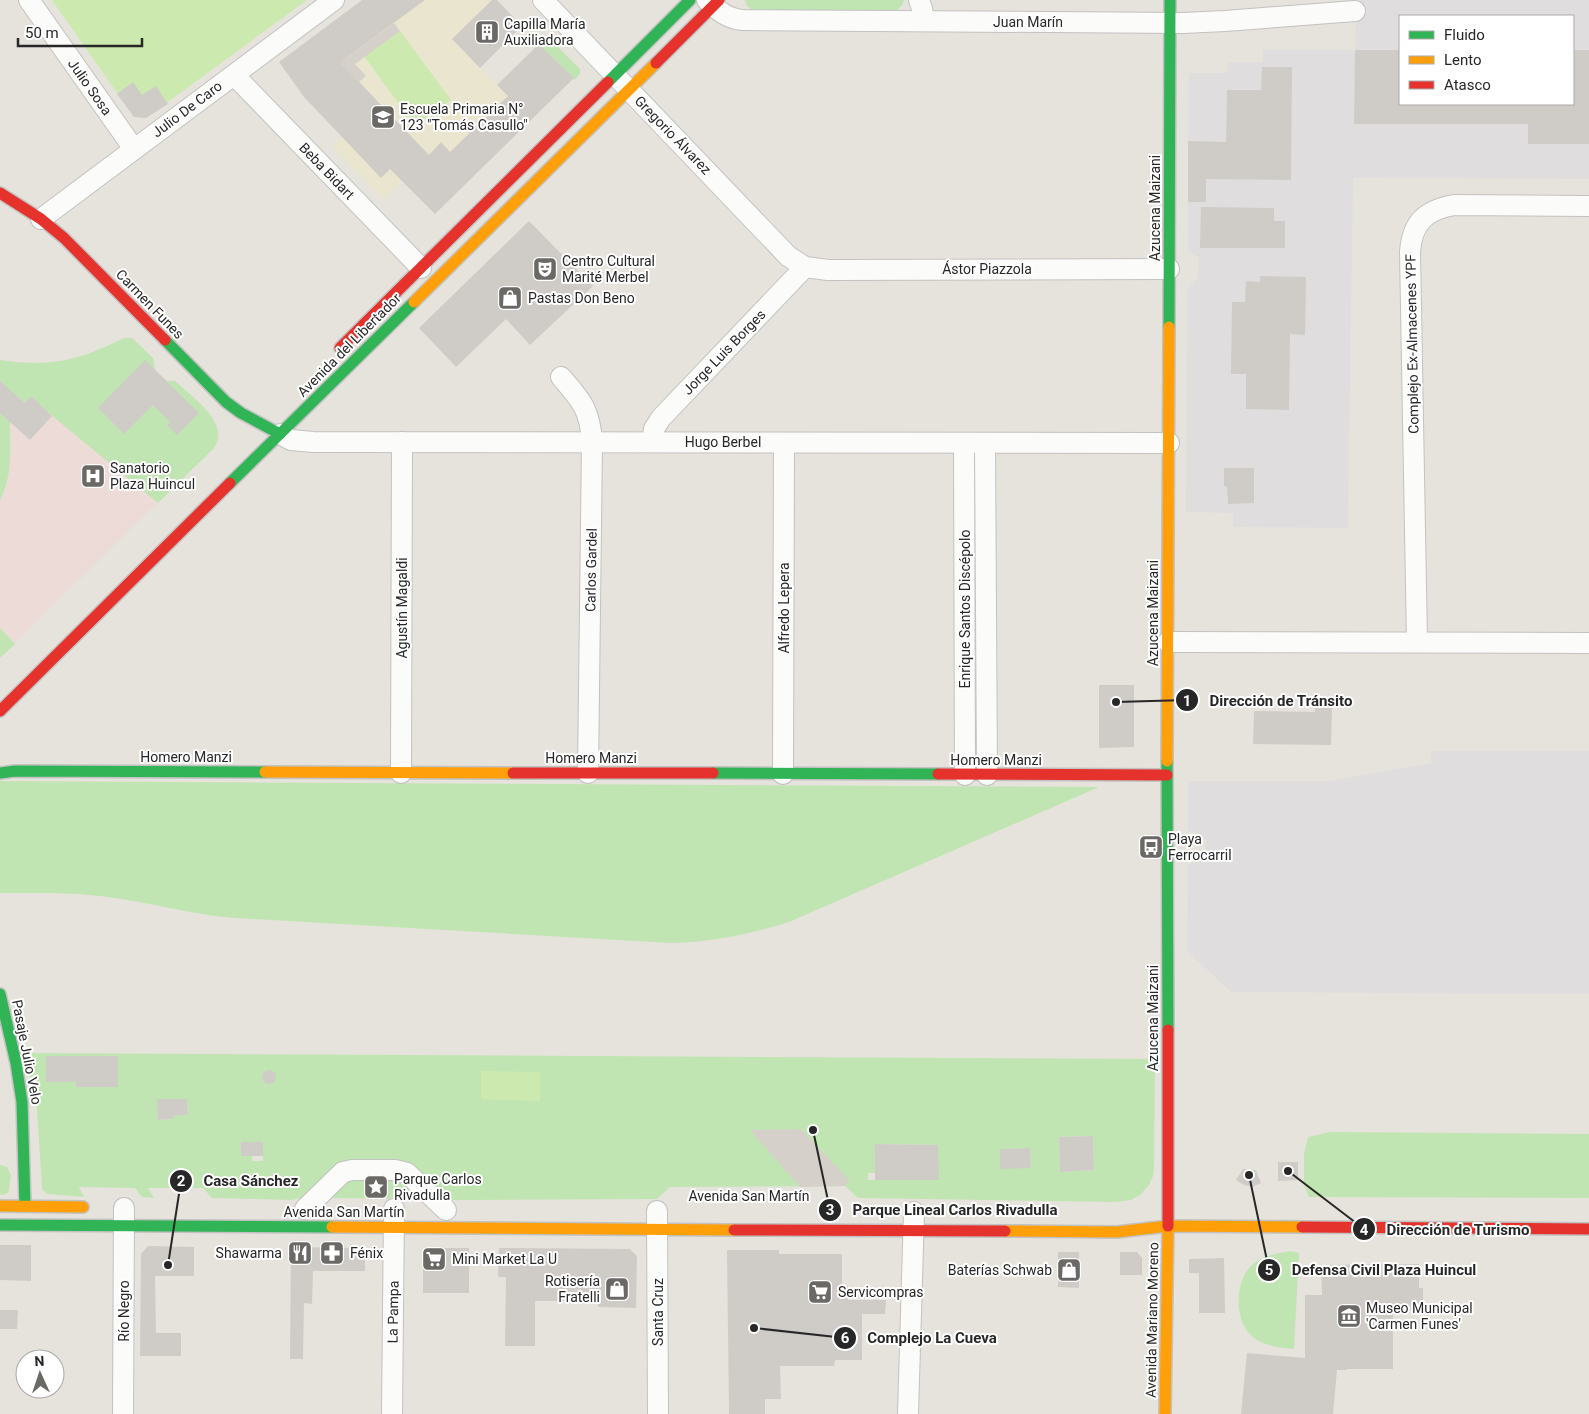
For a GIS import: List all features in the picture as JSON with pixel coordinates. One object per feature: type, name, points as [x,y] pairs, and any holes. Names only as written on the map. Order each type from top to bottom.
[{"type":"main road","name":"Avenida del Libertador","points":[[331,357],[690,0]]},
{"type":"main road","name":"Azucena Maizani","points":[[1168,1226],[1167,775],[1170,0]]},
{"type":"main road","name":"Avenida del Libertador","points":[[0,712],[266,427],[629,89],[713,2]]},
{"type":"main road","name":"Carmen Funes","points":[[0,193],[41,219],[75,248],[220,397],[241,413],[266,427]]},
{"type":"main road","name":"Homero Manzi","points":[[0,771],[1167,775]]},
{"type":"main road","name":"Pasaje Julio Velo","points":[[0,994],[21,1089],[24,1117],[25,1206]]},
{"type":"main road","points":[[8,1152],[24,1152]]},
{"type":"main road","points":[[0,1206],[94,1207]]},
{"type":"main road","name":"Avenida San Martín","points":[[300,1209],[324,1209]]},
{"type":"main road","name":"Avenida San Martín","points":[[0,1226],[124,1212],[914,1217],[1117,1232],[1168,1226]]},
{"type":"main road","points":[[1143,1218],[1168,1226],[1589,1229]]},
{"type":"main road","name":"Avenida Mariano Moreno","points":[[1165,1414],[1168,1226]]},
{"type":"street","name":"Julio Sosa","points":[[29,0],[134,149]]},
{"type":"street","name":"Julio De Caro","points":[[41,219],[334,0]]},
{"type":"street","name":"Gregorio Álvarez","points":[[544,0],[788,256],[805,267]]},
{"type":"street","points":[[919,0],[924,21]]},
{"type":"street","name":"Juan Marín","points":[[713,2],[728,16],[743,20],[1170,23],[1225,21],[1355,11]]},
{"type":"street","name":"Beba Bidart","points":[[234,75],[420,268]]},
{"type":"street","name":"Complejo Ex-Almacenes YPF","points":[[1417,642],[1410,252],[1411,240],[1415,229],[1430,212],[1454,205],[1589,206]]},
{"type":"street","name":"Ástor Piazzola","points":[[805,267],[828,270],[1169,269]]},
{"type":"street","name":"Jorge Luis Borges","points":[[652,442],[654,429],[660,418],[805,267]]},
{"type":"street","name":"Carlos Gardel","points":[[561,377],[578,396],[586,409],[590,421],[592,442],[588,773]]},
{"type":"street","name":"Hugo Berbel","points":[[266,427],[291,440],[305,442],[1168,443]]},
{"type":"street","name":"Agustín Magaldi","points":[[401,773],[402,442]]},
{"type":"street","name":"Alfredo Lepera","points":[[783,774],[784,443]]},
{"type":"street","name":"Enrique Santos Discépolo","points":[[964,443],[965,775]]},
{"type":"street","name":"Enrique Santos Discépolo","points":[[985,443],[986,775]]},
{"type":"street","points":[[1168,642],[1589,643]]},
{"type":"street","points":[[300,1209],[343,1172],[352,1170],[395,1170],[407,1173],[444,1210]]},
{"type":"street","name":"Río Negro","points":[[123,1414],[124,1212]]},
{"type":"street","name":"La Pampa","points":[[392,1414],[394,1214]]},
{"type":"street","name":"Santa Cruz","points":[[657,1215],[658,1414]]},
{"type":"street","points":[[908,1414],[914,1217]]},
{"type":"shaded area","name":"Escuela Primaria N° 123 \"Tomás Casullo\"","points":[[362,0],[492,0],[452,39],[497,85],[547,36],[580,69],[580,74],[575,80],[573,78],[435,214],[402,181],[383,200],[332,147],[342,137],[304,97],[279,62]]},
{"type":"shaded area","points":[[1356,0],[1589,0],[1589,179],[1353,178],[1348,528],[1233,527],[1233,513],[1186,512],[1187,289],[1198,278],[1199,258],[1188,251],[1189,73],[1227,73],[1227,62],[1263,62],[1263,50],[1355,50]]},
{"type":"shaded area","points":[[394,23],[400,31],[355,64],[366,76],[359,82],[340,62]]},
{"type":"shaded area","name":"Sanatorio Plaza Huincul","points":[[124,338],[132,338],[153,358],[155,370],[167,381],[175,381],[211,416],[218,429],[219,440],[0,658],[0,360],[32,363],[64,361],[95,352]]},
{"type":"shaded area","points":[[1431,751],[1589,751],[1589,994],[1231,992],[1187,951],[1188,864],[1206,856],[1206,839],[1188,830],[1188,781],[1330,781],[1431,763]]},
{"type":"shaded area","points":[[801,1129],[850,1181],[845,1186],[800,1187],[750,1130]]},
{"type":"green space","points":[[52,0],[307,0],[146,118],[134,117]]},
{"type":"green space","points":[[745,0],[904,0],[902,6],[895,12],[754,12],[747,6]]},
{"type":"green space","points":[[400,31],[451,100],[415,126],[364,56]]},
{"type":"green space","points":[[547,36],[580,69],[580,74],[575,80],[539,44]]},
{"type":"green space","points":[[124,338],[132,338],[153,358],[155,370],[167,381],[175,381],[199,403],[214,420],[217,429],[218,439],[214,448],[158,503],[31,397],[25,403],[0,381],[0,360],[34,363],[64,360],[93,352]]},
{"type":"green space","points":[[0,413],[10,422],[10,462],[7,481],[0,500]]},
{"type":"green space","points":[[0,628],[15,644],[0,658]]},
{"type":"green space","points":[[0,781],[1099,787],[789,922],[731,937],[671,943],[236,918],[100,896],[63,893],[0,893]]},
{"type":"green space","points":[[24,1053],[1155,1059],[1153,1176],[1149,1185],[1140,1195],[1131,1200],[1116,1202],[858,1198],[845,1186],[670,1187],[657,1199],[452,1200],[394,1163],[302,1198],[291,1200],[212,1198],[203,1188],[148,1188],[154,1198],[142,1197],[135,1188],[79,1187],[84,1197],[47,1194],[42,1189],[37,1109]],"holes":[[[46,1056],[118,1056],[118,1087],[76,1087],[76,1082],[46,1082]],[[187,1099],[188,1115],[158,1120],[158,1100]],[[1093,1136],[1094,1170],[1060,1172],[1059,1137]],[[263,1143],[263,1161],[252,1161],[252,1156],[241,1156]],[[875,1144],[938,1145],[938,1180],[868,1180],[868,1173],[875,1173]],[[1030,1148],[1031,1168],[1000,1168],[1000,1149]]]},
{"type":"green space","points":[[481,1071],[540,1072],[540,1101],[481,1099]]},
{"type":"green space","points":[[1331,1132],[1589,1134],[1589,1198],[1309,1197],[1304,1186],[1304,1154],[1308,1137]]},
{"type":"green space","points":[[0,1165],[7,1167],[11,1175],[9,1191],[6,1194],[0,1195]]},
{"type":"green space","points":[[346,1181],[403,1181],[419,1199],[331,1198]]},
{"type":"green space","points":[[1290,1251],[1299,1253],[1294,1349],[1269,1345],[1252,1336],[1243,1324],[1239,1305],[1241,1284],[1250,1267],[1265,1257]]},
{"type":"building","points":[[362,0],[425,0],[340,62],[429,155],[441,142],[450,152],[508,96],[497,85],[539,44],[574,78],[435,214],[390,169],[381,178],[304,97],[279,62]]},
{"type":"building","name":"Capilla María Auxiliadora","points":[[492,0],[497,0],[522,26],[480,68],[452,39]]},
{"type":"building","points":[[1355,50],[1399,50],[1399,105],[1574,105],[1574,50],[1589,50],[1589,144],[1528,144],[1528,124],[1354,124]]},
{"type":"building","points":[[1262,67],[1292,67],[1291,180],[1206,179],[1206,202],[1188,202],[1188,141],[1226,142],[1227,90],[1261,90]]},
{"type":"building","points":[[133,82],[142,95],[156,86],[168,104],[146,118],[134,117],[117,94]]},
{"type":"building","points":[[1201,207],[1274,208],[1274,221],[1285,221],[1285,248],[1200,248]]},
{"type":"building","points":[[529,221],[593,286],[530,345],[506,319],[456,367],[419,328]]},
{"type":"building","points":[[1260,276],[1306,277],[1305,335],[1290,334],[1289,410],[1246,409],[1246,374],[1231,374],[1232,302],[1245,302],[1246,281],[1260,282]]},
{"type":"building","points":[[145,360],[199,413],[177,435],[167,425],[170,422],[153,405],[124,434],[98,408]]},
{"type":"building","points":[[0,381],[25,403],[31,396],[52,416],[30,440],[0,413]]},
{"type":"building","points":[[1224,468],[1254,468],[1254,503],[1228,504],[1227,487],[1224,486]]},
{"type":"building","points":[[1099,685],[1134,685],[1134,747],[1099,748]]},
{"type":"building","points":[[1315,705],[1332,706],[1331,745],[1253,744],[1254,711],[1315,712]]},
{"type":"building","points":[[46,1056],[118,1056],[118,1087],[76,1087],[76,1082],[46,1082]]},
{"type":"building","points":[[266,1070],[272,1070],[276,1077],[272,1084],[266,1084],[262,1080],[262,1074]]},
{"type":"building","points":[[157,1099],[187,1099],[188,1115],[158,1120]]},
{"type":"building","points":[[1093,1136],[1094,1170],[1060,1172],[1059,1137]]},
{"type":"building","points":[[241,1142],[263,1142],[263,1156],[241,1156]]},
{"type":"building","points":[[875,1144],[938,1145],[939,1180],[875,1180]]},
{"type":"building","points":[[1030,1148],[1031,1168],[1000,1169],[1000,1149]]},
{"type":"building","points":[[1278,1162],[1298,1162],[1298,1180],[1278,1181]]},
{"type":"building","points":[[1243,1169],[1256,1170],[1261,1183],[1252,1187],[1236,1180]]},
{"type":"building","points":[[0,1245],[31,1245],[31,1281],[0,1280]]},
{"type":"building","points":[[148,1246],[194,1247],[194,1276],[155,1276],[156,1333],[181,1333],[181,1356],[140,1356],[141,1254]]},
{"type":"building","points":[[291,1247],[360,1248],[365,1253],[365,1271],[313,1271],[312,1304],[304,1303],[303,1359],[290,1359]]},
{"type":"building","points":[[431,1248],[469,1248],[469,1293],[423,1293],[423,1255]]},
{"type":"building","points":[[499,1248],[630,1249],[637,1256],[636,1308],[598,1307],[598,1301],[535,1301],[535,1346],[505,1346],[506,1277],[498,1277]]},
{"type":"building","points":[[727,1250],[779,1250],[779,1254],[842,1254],[842,1286],[848,1286],[848,1300],[886,1300],[885,1314],[862,1314],[862,1360],[835,1360],[834,1366],[780,1366],[781,1399],[765,1399],[765,1414],[729,1414]]},
{"type":"building","name":"Baterías Schwab","points":[[1058,1252],[1079,1252],[1079,1288],[1058,1287]]},
{"type":"building","points":[[1120,1252],[1137,1252],[1142,1258],[1142,1275],[1120,1275]]},
{"type":"building","points":[[1224,1258],[1225,1313],[1199,1313],[1199,1273],[1189,1273],[1189,1259]]},
{"type":"building","name":"Museo Municipal 'Carmen Funes'","points":[[1419,1264],[1419,1288],[1423,1288],[1423,1311],[1393,1311],[1393,1369],[1337,1370],[1333,1414],[1241,1414],[1247,1353],[1305,1358],[1305,1295],[1322,1295],[1321,1265]]},
{"type":"building","points":[[0,1310],[18,1310],[17,1329],[0,1329]]},
{"type":"traffic: fast","points":[[608,82],[690,0]]},
{"type":"traffic: fast","points":[[1169,327],[1170,0]]},
{"type":"traffic: fast","points":[[230,483],[414,302]]},
{"type":"traffic: fast","points":[[165,340],[226,402],[241,413],[280,434]]},
{"type":"traffic: fast","points":[[1167,761],[1168,1030]]},
{"type":"traffic: fast","points":[[0,773],[15,771],[265,772]]},
{"type":"traffic: fast","points":[[713,773],[938,774]]},
{"type":"traffic: fast","points":[[0,994],[16,1063],[22,1102],[25,1206]]},
{"type":"traffic: fast","points":[[0,1225],[332,1227]]},
{"type":"traffic: slow","points":[[414,302],[656,63]]},
{"type":"traffic: slow","points":[[1167,761],[1169,327]]},
{"type":"traffic: slow","points":[[265,772],[513,773]]},
{"type":"traffic: slow","points":[[0,1206],[83,1207]]},
{"type":"traffic: slow","points":[[1165,1414],[1168,1226]]},
{"type":"traffic: slow","points":[[1005,1231],[1117,1232],[1168,1226],[1302,1227]]},
{"type":"traffic: slow","points":[[332,1227],[734,1230]]},
{"type":"traffic: jam","points":[[656,63],[719,0]]},
{"type":"traffic: jam","points":[[340,348],[608,82]]},
{"type":"traffic: jam","points":[[0,193],[41,219],[64,238],[165,340]]},
{"type":"traffic: jam","points":[[0,711],[230,483]]},
{"type":"traffic: jam","points":[[513,773],[713,773]]},
{"type":"traffic: jam","points":[[938,774],[1167,775]]},
{"type":"traffic: jam","points":[[1168,1030],[1168,1226]]},
{"type":"traffic: jam","points":[[1302,1227],[1589,1229]]},
{"type":"traffic: jam","points":[[734,1230],[1005,1231]]},
{"type":"place","name":"Capilla María Auxiliadora","points":[[487,32]]},
{"type":"place","name":"Escuela Primaria N° 123 \"Tomás Casullo\"","points":[[383,117]]},
{"type":"place","name":"Centro Cultural Marité Merbel","points":[[545,269]]},
{"type":"place","name":"Pastas Don Beno","points":[[510,298]]},
{"type":"place","name":"Sanatorio Plaza Huincul","points":[[93,476]]},
{"type":"place","name":"Dirección de Tránsito","points":[[1116,702]]},
{"type":"place","name":"Playa Ferrocarril","points":[[1151,847]]},
{"type":"place","name":"Parque Lineal Carlos Rivadulla","points":[[813,1130]]},
{"type":"place","name":"Dirección de Turismo","points":[[1288,1171]]},
{"type":"place","name":"Defensa Civil Plaza Huincul","points":[[1249,1175]]},
{"type":"place","name":"Parque Carlos Rivadulla","points":[[376,1187]]},
{"type":"place","name":"Shawarma","points":[[300,1253]]},
{"type":"place","name":"Fénix","points":[[332,1253]]},
{"type":"place","name":"Mini Market La U","points":[[434,1259]]},
{"type":"place","name":"Casa Sánchez","points":[[168,1265]]},
{"type":"place","name":"Baterías Schwab","points":[[1069,1270]]},
{"type":"place","name":"Rotisería Fratelli","points":[[617,1289]]},
{"type":"place","name":"Servicompras","points":[[820,1292]]},
{"type":"place","name":"Museo Municipal 'Carmen Funes'","points":[[1349,1316]]},
{"type":"place","name":"Complejo La Cueva","points":[[754,1328]]}]
